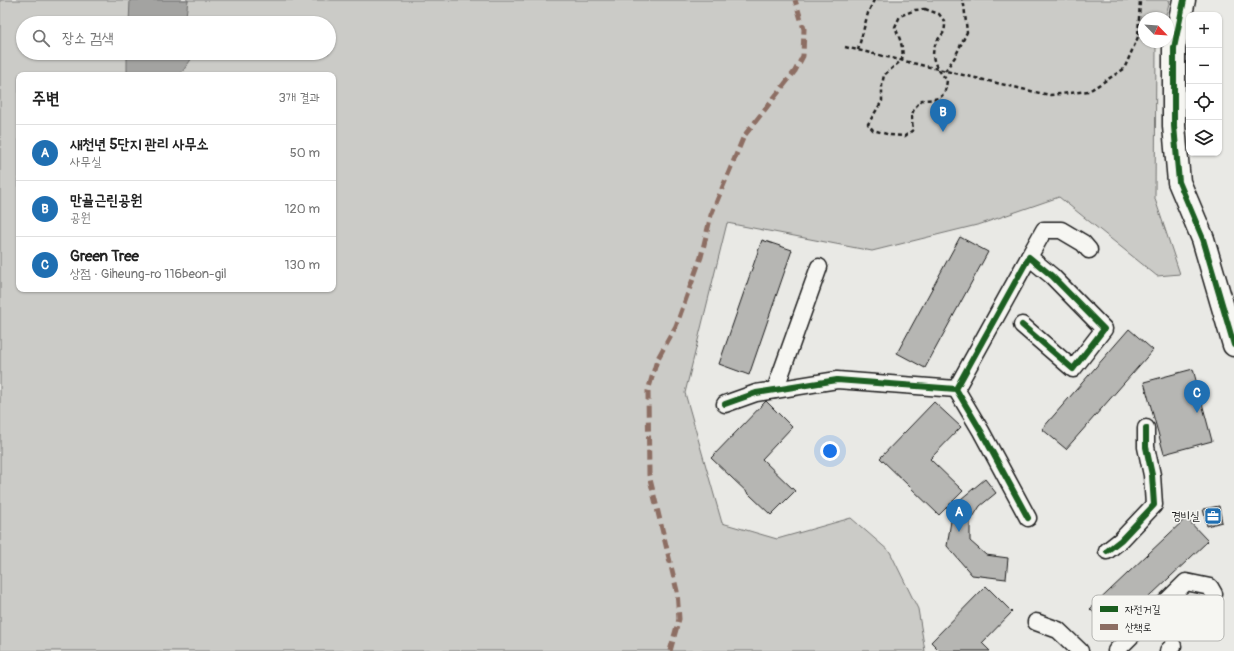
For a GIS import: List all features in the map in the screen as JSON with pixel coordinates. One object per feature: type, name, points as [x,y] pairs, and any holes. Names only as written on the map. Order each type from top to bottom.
[{"type":"street","points":[[1184,0],[1174,48],[1174,126],[1179,182],[1203,239],[1234,345]]},
{"type":"street","points":[[956,389],[1044,230],[1060,230],[1083,243],[1089,250]]},
{"type":"street","points":[[1022,325],[1073,370],[1104,329],[1052,276],[1029,257]]},
{"type":"street","points":[[775,390],[819,267]]},
{"type":"street","points":[[725,404],[756,393],[837,380],[956,389]]},
{"type":"street","points":[[956,389],[981,430],[1028,518]]},
{"type":"street","points":[[1107,551],[1121,540],[1154,505],[1152,475],[1146,447],[1146,428]]},
{"type":"street","points":[[1173,595],[1186,582],[1210,587],[1214,594]]},
{"type":"street","points":[[1036,622],[1058,630],[1080,651]]},
{"type":"street","points":[[1116,651],[1126,641]]},
{"type":"path","points":[[858,50],[868,13],[874,0]]},
{"type":"path","points":[[945,71],[956,57],[967,32],[964,5],[962,0]]},
{"type":"path","points":[[846,47],[1050,95],[1089,91],[1124,69],[1138,37],[1140,0]]},
{"type":"path","points":[[925,9],[939,14],[945,22],[945,32],[937,41],[933,53],[937,69],[947,80],[946,90],[941,96],[935,99],[922,100],[914,108],[911,117],[913,130],[905,136],[873,130],[868,124],[882,101],[882,85],[884,75],[902,60],[904,51],[901,39],[895,28],[900,16],[915,10],[925,9]]},
{"type":"shaded area","points":[[0,0],[1170,0],[1167,12],[1138,12],[1138,48],[1156,48],[1155,199],[1180,274],[1157,276],[1059,197],[981,224],[872,251],[727,223],[685,393],[722,523],[777,539],[851,518],[890,552],[918,609],[925,651],[0,651]]},
{"type":"shaded area","points":[[130,0],[188,0],[186,16],[129,16]]},
{"type":"shaded area","points":[[127,60],[190,60],[182,72],[127,72]]},
{"type":"building","points":[[960,237],[988,252],[925,368],[897,353]]},
{"type":"building","points":[[762,240],[792,250],[749,375],[719,364]]},
{"type":"building","points":[[1129,329],[1153,350],[1066,449],[1042,429]]},
{"type":"building","points":[[1193,369],[1212,441],[1164,454],[1144,382]]},
{"type":"building","points":[[766,401],[792,427],[762,459],[795,491],[771,515],[711,458]]},
{"type":"building","points":[[934,402],[961,427],[930,459],[963,491],[939,515],[880,458]]},
{"type":"building","points":[[985,479],[996,493],[980,506],[970,522],[970,541],[986,555],[1008,558],[1006,579],[972,575],[947,546],[951,521],[961,499]]},
{"type":"building","name":"경비실","points":[[1219,506],[1222,522],[1207,526],[1203,509]]},
{"type":"building","points":[[1186,518],[1208,541],[1151,595],[1105,595]]},
{"type":"building","points":[[986,586],[1012,612],[982,643],[990,651],[940,651],[931,642]]},
{"type":"marked path","points":[[670,651],[679,619],[677,591],[649,475],[648,391],[657,360],[676,326],[701,257],[711,215],[744,136],[795,71],[803,56],[804,29],[795,0]]},
{"type":"cycle path","points":[[1184,0],[1174,48],[1174,126],[1179,182],[1203,239],[1234,345]]},
{"type":"cycle path","points":[[1022,325],[1073,369],[1104,329],[1052,276],[1029,257],[956,389],[981,431],[1028,518]]},
{"type":"cycle path","points":[[725,404],[756,393],[837,380],[956,389]]},
{"type":"cycle path","points":[[1107,551],[1121,540],[1154,505],[1152,475],[1146,447],[1146,428]]},
{"type":"place","name":"만골근린공원","points":[[943,132]]},
{"type":"place","name":"Green Tree","points":[[1197,413]]},
{"type":"place","name":"경비실","points":[[1213,516]]},
{"type":"place","name":"새천년 5단지 관리 사무소","points":[[959,532]]}]
